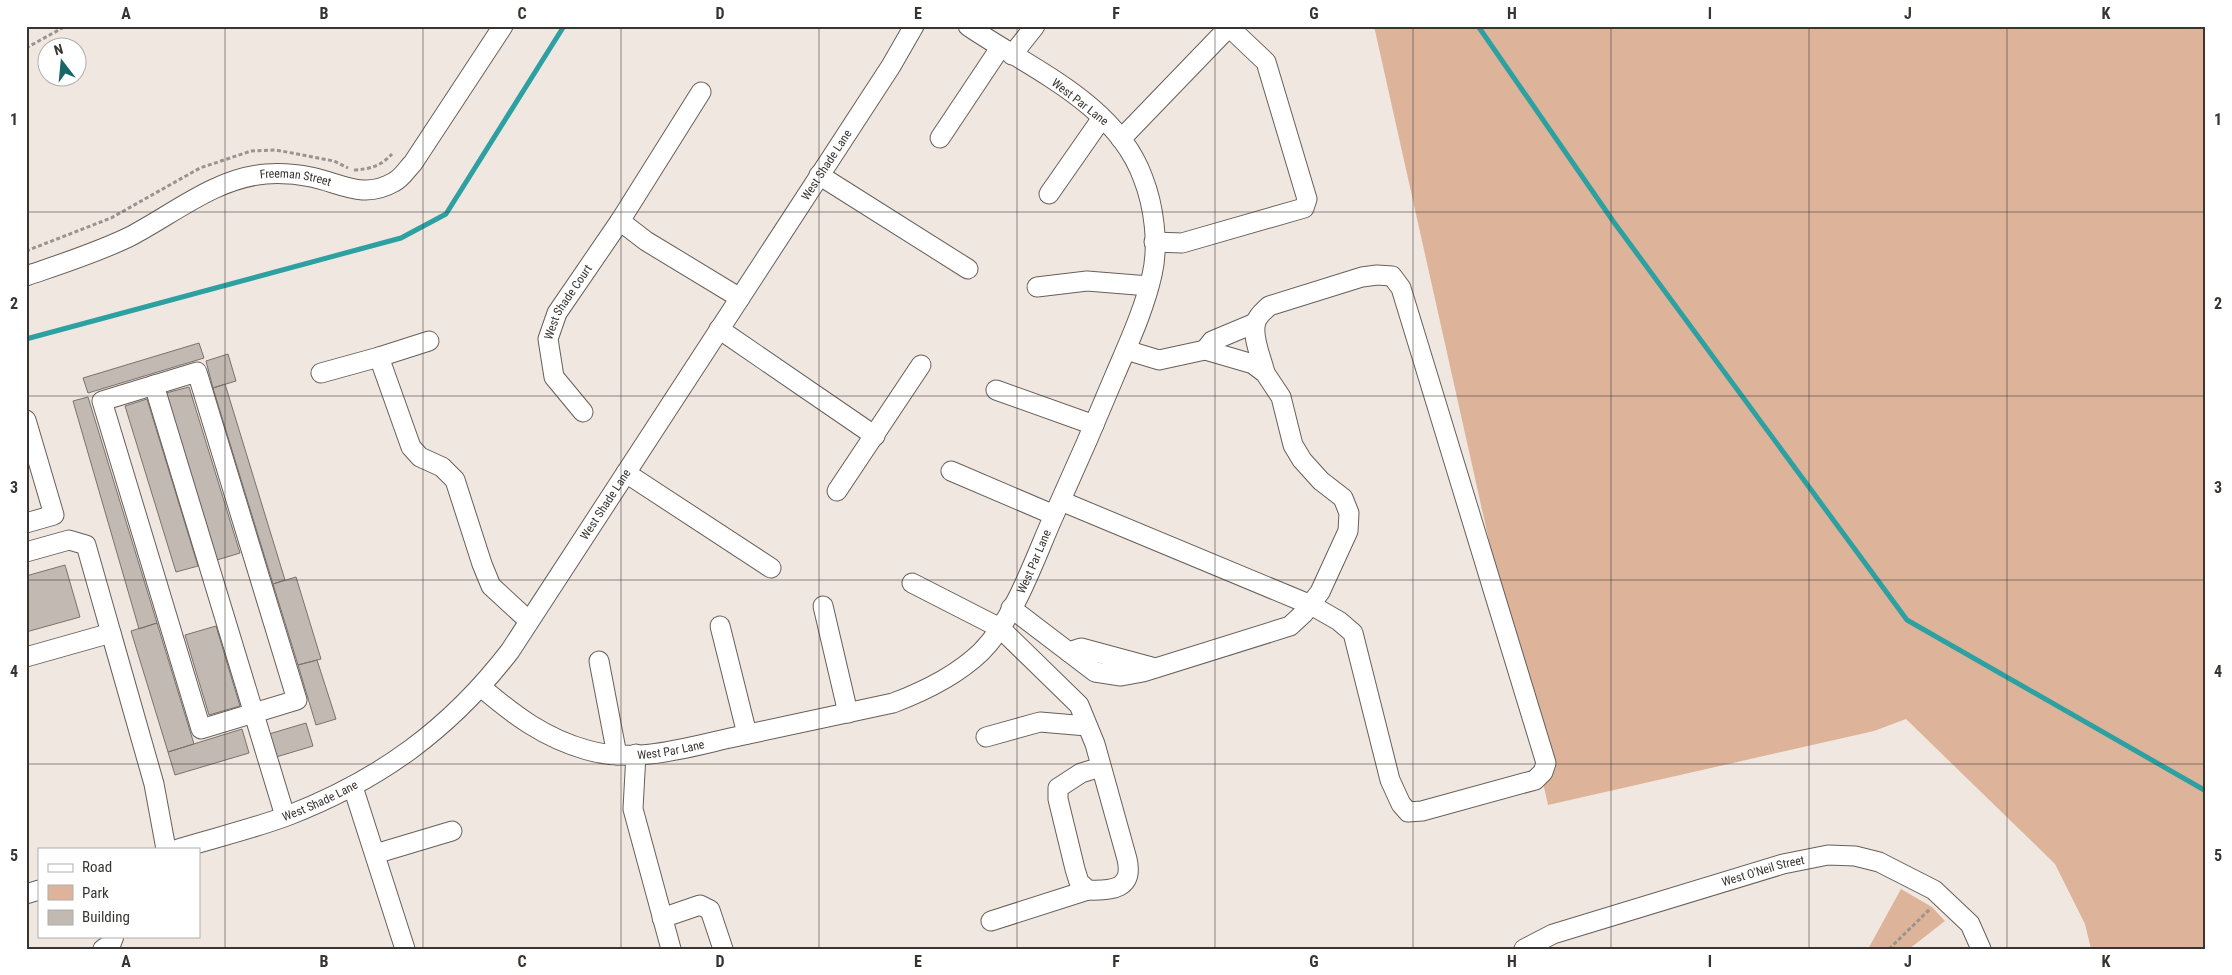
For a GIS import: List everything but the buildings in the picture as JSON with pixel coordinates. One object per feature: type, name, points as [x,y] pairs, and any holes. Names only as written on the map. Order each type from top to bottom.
[{"type":"street","name":"Freeman Street","points":[[26,276],[84,257],[130,236],[194,200],[245,178],[264,174],[290,174],[313,177],[357,190],[373,190],[396,181],[413,163],[503,26]]},
{"type":"street","name":"West Shade Lane","points":[[181,848],[285,816],[353,787],[390,766],[428,738],[481,687],[510,651],[529,622],[891,66],[914,26]]},
{"type":"street","name":"West Par Lane","points":[[481,687],[518,718],[546,734],[588,750],[617,756],[657,753],[893,703],[926,690],[957,672],[981,652],[1000,628],[1057,508],[1138,322],[1153,273],[1154,242],[1151,201],[1143,176],[1121,139],[1102,118],[1075,96],[968,26]]},
{"type":"street","points":[[940,138],[1006,51],[1035,26]]},
{"type":"street","points":[[1121,139],[1229,27],[1266,62],[1306,199],[1304,208],[1182,242],[1154,242]]},
{"type":"street","name":"West Shade Court","points":[[583,412],[554,377],[548,339],[557,312],[620,221],[701,92]]},
{"type":"street","points":[[1049,194],[1102,118]]},
{"type":"street","points":[[819,175],[968,269]]},
{"type":"street","points":[[620,221],[646,241],[740,298]]},
{"type":"street","points":[[951,471],[1057,508],[1311,605],[1339,621],[1352,633],[1390,780],[1401,804],[1408,812],[1422,811],[1535,780],[1543,772],[1546,763],[1402,288],[1392,276],[1362,277],[1269,306],[1255,323],[1212,341],[1205,350]]},
{"type":"street","points":[[1037,287],[1087,281],[1149,286]]},
{"type":"street","points":[[1255,323],[1265,373]]},
{"type":"street","points":[[719,329],[875,436]]},
{"type":"street","points":[[321,373],[429,341]]},
{"type":"street","points":[[1011,608],[1095,672],[1121,676],[1157,668],[1290,626],[1311,605],[1320,592],[1348,531],[1349,513],[1343,498],[1321,481],[1302,460],[1293,445],[1281,397],[1265,373],[1253,364],[1205,350],[1159,360],[1126,350]]},
{"type":"street","points":[[380,356],[411,447],[420,457],[442,467],[455,480],[491,586],[529,622]]},
{"type":"street","points":[[837,491],[921,365]]},
{"type":"street","points":[[197,372],[296,700],[201,729],[102,401],[154,385],[197,372]]},
{"type":"street","points":[[154,385],[285,816]]},
{"type":"street","points":[[996,390],[1094,425]]},
{"type":"street","points":[[26,420],[54,515],[26,523]]},
{"type":"street","points":[[626,473],[771,568]]},
{"type":"street","points":[[26,552],[69,540],[86,545],[154,784],[166,848]]},
{"type":"street","points":[[912,583],[1000,628],[1080,706],[1101,767],[1130,871],[1128,880],[1122,885],[1101,891],[1088,890],[991,921]]},
{"type":"street","points":[[823,606],[848,713]]},
{"type":"street","points":[[720,626],[746,734]]},
{"type":"street","points":[[26,657],[111,633]]},
{"type":"street","points":[[599,661],[617,756]]},
{"type":"street","points":[[986,737],[1040,722],[1087,726]]},
{"type":"street","points":[[636,754],[632,809],[671,949]]},
{"type":"street","points":[[1088,890],[1079,882],[1075,869],[1058,799],[1058,788],[1081,773],[1101,767]]},
{"type":"street","points":[[353,787],[405,949]]},
{"type":"street","points":[[375,854],[452,831]]},
{"type":"street","name":"West O'Neil Street","points":[[1524,949],[1552,934],[1783,864],[1828,855],[1855,856],[1879,862],[1934,890],[1970,924],[1980,947]]},
{"type":"street","points":[[26,894],[38,890]]},
{"type":"street","points":[[662,918],[700,906],[706,907],[710,910],[723,949]]},
{"type":"street","points":[[103,949],[111,944],[113,938]]},
{"type":"path","points":[[26,48],[66,26]]},
{"type":"path","points":[[1889,949],[1931,908]]},
{"type":"green space","points":[[1374,26],[2206,26],[2206,949],[2091,949],[2085,924],[2055,864],[1906,719],[1874,731],[1548,805]]},
{"type":"green space","points":[[1901,889],[1932,907],[1945,921],[1909,949],[1868,949]]},
{"type":"waterway","points":[[26,339],[401,238],[446,214],[564,26]]},
{"type":"waterway","points":[[1478,26],[1613,221],[1907,620],[2206,791]]}]
